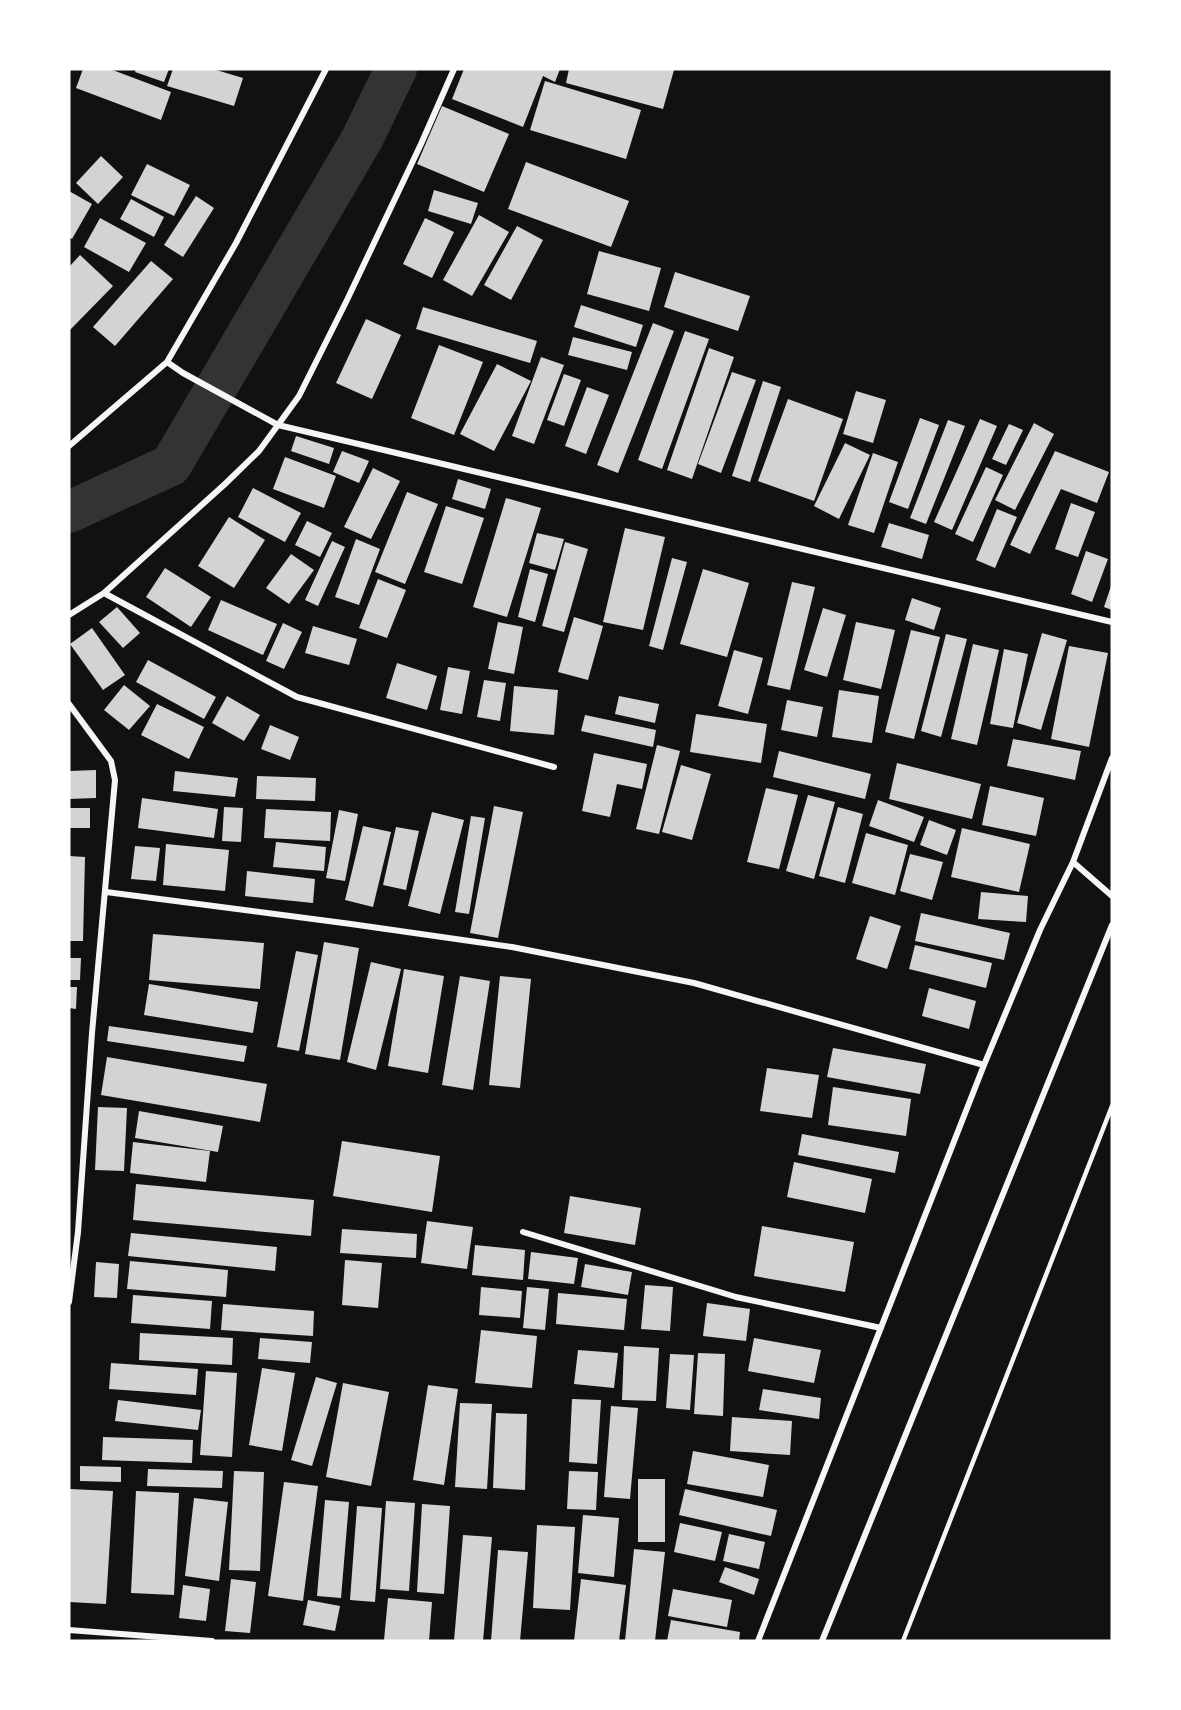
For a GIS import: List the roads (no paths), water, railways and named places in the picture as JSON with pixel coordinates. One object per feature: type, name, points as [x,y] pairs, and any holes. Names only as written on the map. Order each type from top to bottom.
[{"type":"street","points":[[69,446],[168,362],[236,243],[326,69]]},
{"type":"street","points":[[69,615],[104,593],[259,452],[299,396],[421,144],[454,69]]},
{"type":"street","points":[[168,362],[183,373],[278,425],[1112,622]]},
{"type":"street","points":[[104,593],[297,697],[554,767]]},
{"type":"street","points":[[69,704],[111,761],[115,780],[92,1033],[78,1232],[69,1302]]},
{"type":"street","points":[[758,1641],[984,1065],[1040,930],[1073,862],[1112,758]]},
{"type":"street","points":[[1073,862],[1112,896]]},
{"type":"street","points":[[105,892],[351,924],[546,954],[694,983],[984,1065]]},
{"type":"street","points":[[822,1641],[1112,925]]},
{"type":"street","points":[[523,1232],[736,1297],[881,1328]]},
{"type":"street","points":[[69,1630],[212,1641]]},
{"type":"lane","points":[[903,1641],[1112,1106]]},
{"type":"waterway","points":[[69,512],[171,465],[362,139],[396,69]]}]
